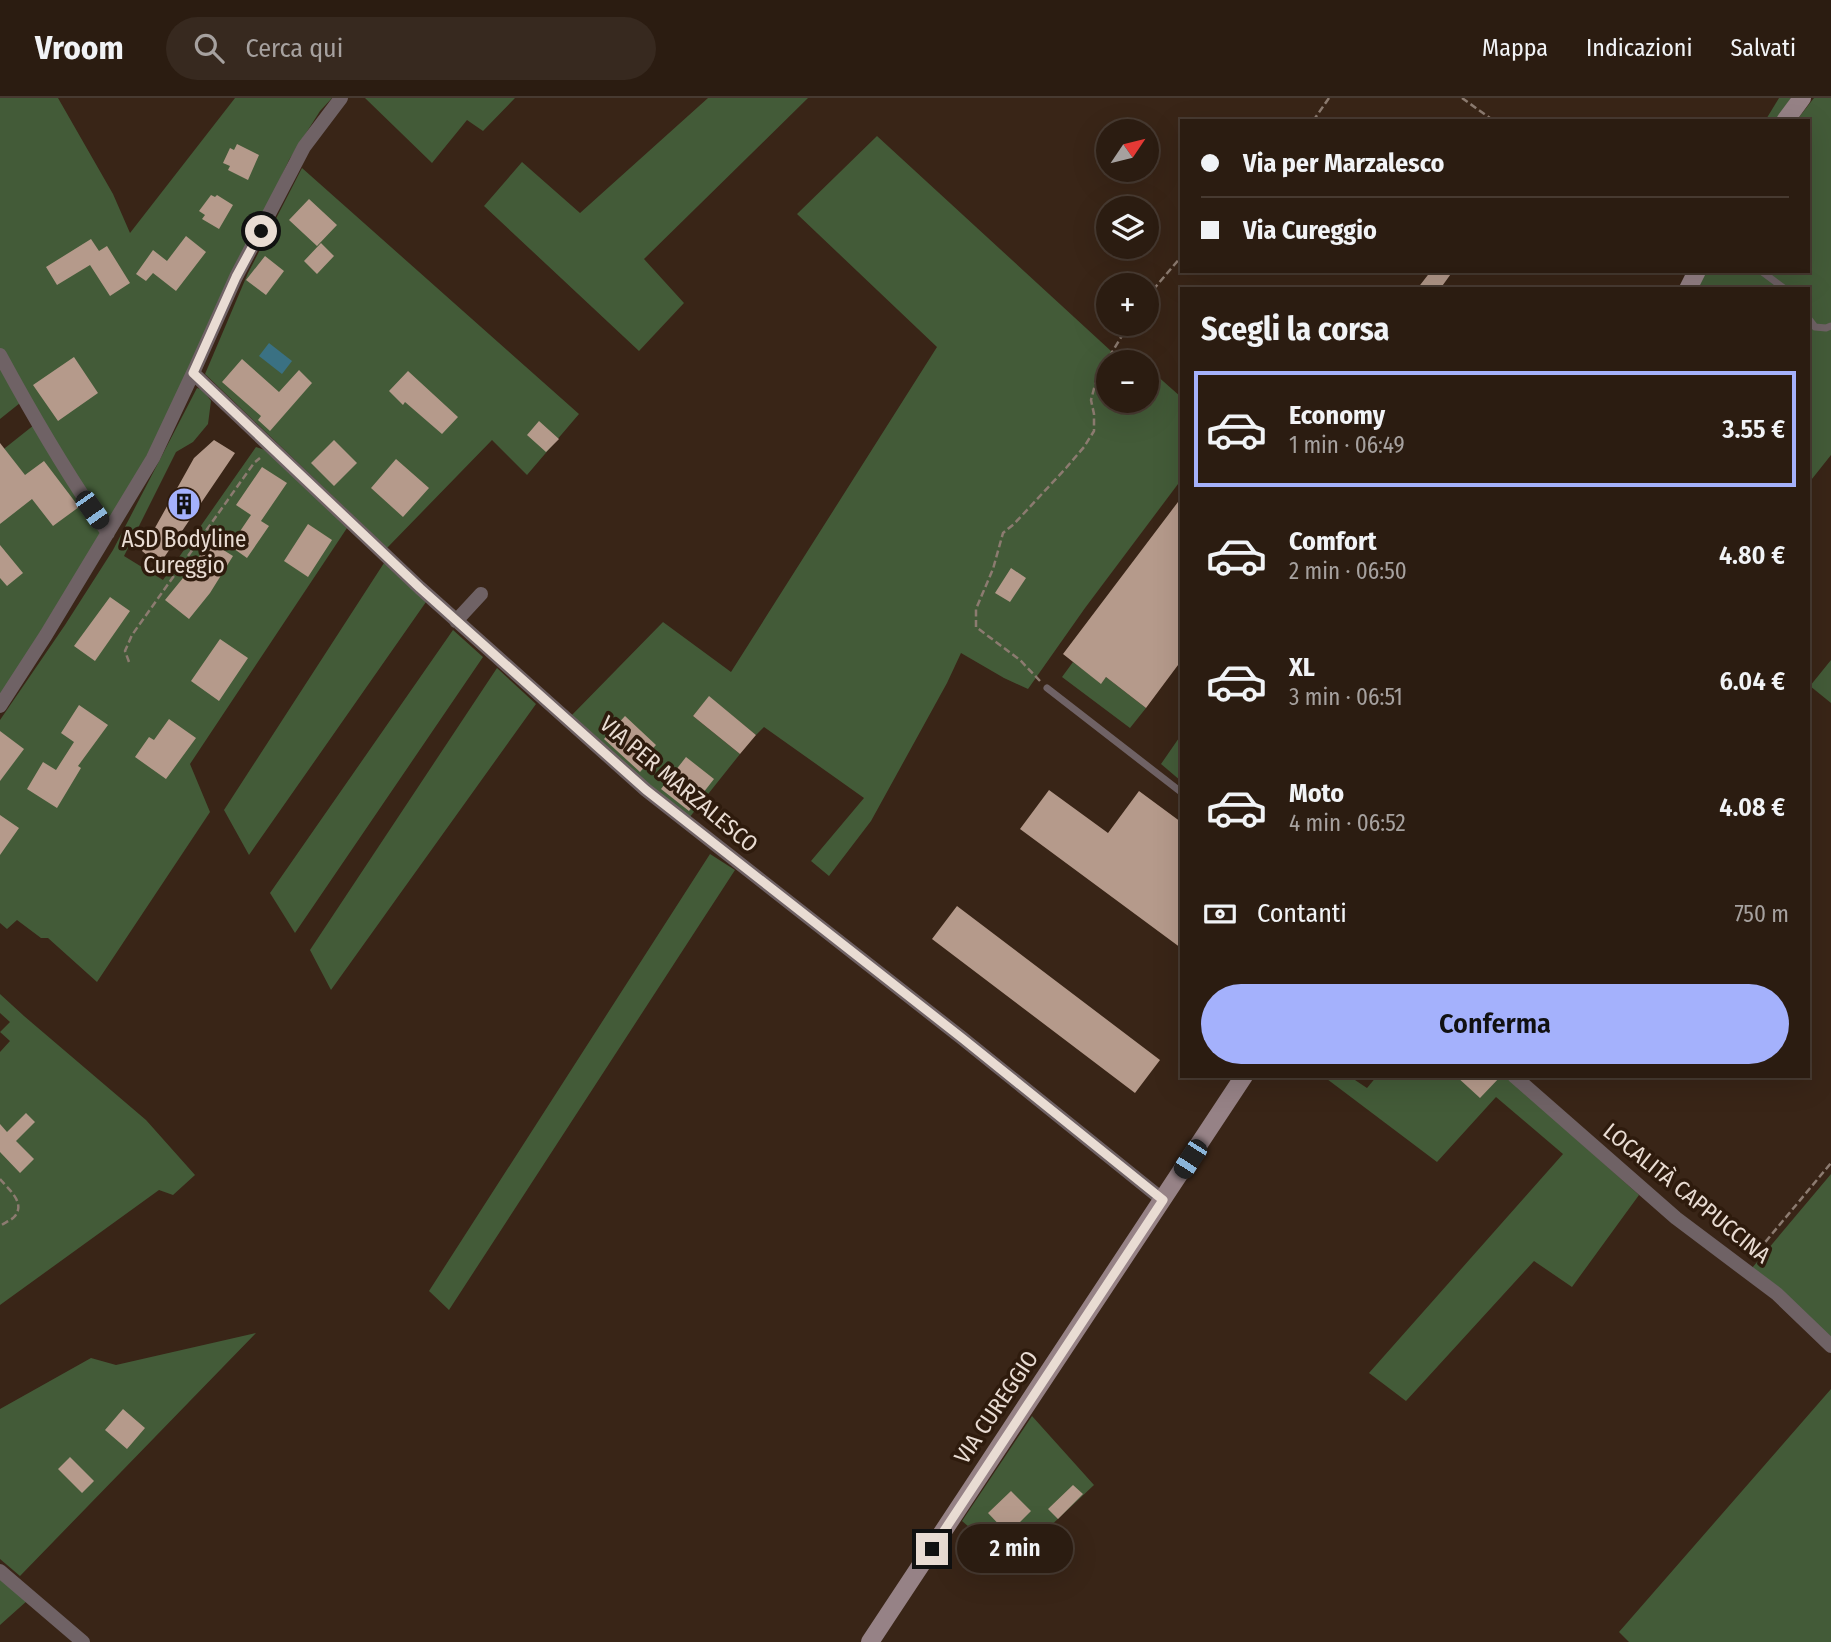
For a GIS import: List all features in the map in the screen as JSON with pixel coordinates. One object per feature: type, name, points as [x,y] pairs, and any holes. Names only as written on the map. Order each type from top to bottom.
[{"type":"main road","points":[[1786,119],[1802,98]]},
{"type":"main road","name":"VIA CUREGGIO","points":[[870,1642],[1243,1078]]},
{"type":"street","points":[[0,706],[153,458],[236,277],[304,146],[341,98]]},
{"type":"street","points":[[0,355],[76,487],[108,533]]},
{"type":"street","name":"VIA PER MARZALESCO","points":[[193,373],[456,621],[646,790],[1163,1200]]},
{"type":"street","points":[[456,621],[481,594]]},
{"type":"street","name":"LOCALITÀ CAPPUCCINA","points":[[1516,1078],[1676,1218],[1777,1293],[1831,1346]]},
{"type":"street","points":[[0,1571],[83,1642]]},
{"type":"lane","points":[[1764,273],[1782,287]]},
{"type":"lane","points":[[1810,321],[1815,327],[1831,326]]},
{"type":"lane","points":[[1047,688],[1180,791]]},
{"type":"path","points":[[1314,119],[1329,98]]},
{"type":"path","points":[[1462,98],[1491,119]]},
{"type":"path","points":[[1159,283],[1180,258]]},
{"type":"path","points":[[1047,688],[1020,660],[976,627],[976,609],[993,569],[1003,533],[1066,468],[1094,431],[1091,400],[1097,377],[1122,336]]},
{"type":"path","points":[[129,662],[125,651],[132,635],[254,463],[262,455],[275,451]]},
{"type":"path","points":[[1744,1269],[1831,1163]]},
{"type":"path","points":[[0,1179],[17,1199],[18,1209],[15,1216],[0,1226]]},
{"type":"green space","points":[[0,98],[58,98],[113,194],[130,233],[235,98],[332,98],[320,111],[289,160],[148,461],[0,696],[0,452],[34,425],[20,403],[0,419]]},
{"type":"green space","points":[[365,98],[515,98],[483,131],[467,120],[432,163]]},
{"type":"green space","points":[[708,98],[808,98],[644,259],[684,303],[639,351],[484,206],[522,162],[580,213]]},
{"type":"green space","points":[[1779,98],[1791,98],[1776,119],[1766,119]]},
{"type":"green space","points":[[1814,98],[1831,98],[1831,455],[1810,481],[1810,287],[1696,287],[1704,273],[1810,273],[1810,119],[1798,119]]},
{"type":"green space","points":[[877,136],[1110,350],[1096,350],[1096,413],[1159,413],[1159,378],[1180,396],[1180,481],[1028,689],[961,653],[871,821],[829,876],[811,861],[864,798],[764,727],[756,735],[709,697],[693,716],[740,754],[689,818],[570,717],[663,622],[731,672],[937,347],[797,214]]},
{"type":"green space","points":[[302,168],[579,414],[527,475],[492,440],[387,548],[205,374],[248,273]]},
{"type":"green space","points":[[197,388],[203,390],[211,401],[208,424],[193,442],[176,452],[124,556],[163,580],[256,447],[268,451],[347,528],[190,764],[210,812],[97,982],[48,938],[41,938],[17,920],[7,929],[0,923],[0,720],[113,550]]},
{"type":"green space","points":[[384,563],[426,602],[249,855],[224,810]]},
{"type":"green space","points":[[453,630],[483,657],[295,933],[270,893]]},
{"type":"green space","points":[[1831,660],[1831,703],[1810,686]]},
{"type":"green space","points":[[1073,662],[1101,683],[1106,677],[1146,708],[1130,728],[1062,677]]},
{"type":"green space","points":[[497,668],[536,704],[331,990],[310,950]]},
{"type":"green space","points":[[1180,736],[1180,780],[1161,764]]},
{"type":"green space","points":[[710,854],[735,870],[449,1310],[429,1291]]},
{"type":"green space","points":[[0,994],[146,1120],[195,1175],[173,1195],[159,1190],[0,1305],[0,1052],[10,1041],[0,1032],[10,1022],[0,1013]]},
{"type":"green space","points":[[1326,1078],[1352,1078],[1367,1088],[1375,1078],[1508,1078],[1639,1195],[1572,1287],[1534,1261],[1406,1401],[1369,1373],[1563,1154],[1496,1097],[1437,1162]]},
{"type":"green space","points":[[1831,1174],[1831,1338],[1752,1268]]},
{"type":"green space","points":[[256,1333],[20,1576],[0,1559],[0,1409],[91,1358],[116,1365]]},
{"type":"green space","points":[[1831,1389],[1831,1642],[1629,1642],[1619,1632]]},
{"type":"green space","points":[[1032,1416],[1094,1485],[1011,1563],[962,1521]]},
{"type":"green space","points":[[0,1576],[28,1600],[0,1625]]},
{"type":"water","points":[[269,343],[292,361],[282,374],[259,356]]},
{"type":"building","points":[[237,144],[259,155],[248,180],[228,170],[230,166],[223,163],[230,148],[234,150]]},
{"type":"building","points":[[211,195],[217,195],[233,205],[219,229],[202,219],[205,215],[199,211]]},
{"type":"building","points":[[309,199],[337,225],[317,246],[289,220]]},
{"type":"building","points":[[186,236],[206,252],[176,291],[153,273],[146,281],[136,274],[153,250],[167,261]]},
{"type":"building","points":[[91,239],[99,251],[107,246],[130,283],[110,296],[90,265],[57,285],[46,267]]},
{"type":"building","points":[[321,243],[334,256],[317,274],[304,261]]},
{"type":"building","points":[[265,256],[284,271],[266,295],[246,280]]},
{"type":"building","points":[[1429,273],[1452,273],[1441,287],[1419,287]]},
{"type":"building","points":[[74,357],[98,393],[58,421],[33,385]]},
{"type":"building","points":[[242,359],[279,392],[299,370],[312,383],[270,431],[258,420],[261,416],[222,382]]},
{"type":"building","points":[[408,371],[458,417],[442,434],[389,391]]},
{"type":"building","points":[[539,421],[559,439],[546,452],[527,435]]},
{"type":"building","name":"ASD Bodyline Cureggio","points":[[214,440],[235,453],[159,565],[142,551],[194,458]]},
{"type":"building","points":[[334,440],[357,463],[334,486],[311,463]]},
{"type":"building","points":[[0,443],[25,475],[44,461],[79,507],[53,526],[32,499],[0,524]]},
{"type":"building","points":[[396,459],[429,488],[403,517],[371,488]]},
{"type":"building","points":[[262,467],[287,483],[261,521],[269,526],[247,558],[230,546],[251,515],[236,505]]},
{"type":"building","points":[[1180,499],[1180,662],[1146,708],[1106,677],[1101,684],[1063,654]]},
{"type":"building","points":[[308,524],[332,540],[308,577],[284,561]]},
{"type":"building","points":[[209,541],[233,556],[210,593],[189,619],[165,600],[183,578],[185,579]]},
{"type":"building","points":[[0,545],[23,573],[7,586],[0,578]]},
{"type":"building","points":[[1011,568],[1026,578],[1010,602],[995,593]]},
{"type":"building","points":[[110,597],[130,611],[95,661],[74,646]]},
{"type":"building","points":[[220,639],[248,658],[219,701],[191,681]]},
{"type":"building","points":[[709,696],[756,735],[740,754],[693,716]]},
{"type":"building","points":[[79,705],[108,725],[78,766],[81,768],[57,808],[27,789],[43,762],[56,770],[74,742],[61,733]]},
{"type":"building","points":[[625,716],[656,745],[644,758],[649,762],[640,772],[604,739]]},
{"type":"building","points":[[169,719],[196,738],[166,779],[135,757],[149,737],[154,740]]},
{"type":"building","points":[[0,731],[24,749],[0,781]]},
{"type":"building","points":[[686,757],[714,779],[689,811],[661,789]]},
{"type":"building","points":[[1049,790],[1108,833],[1139,791],[1180,821],[1180,947],[1020,829]]},
{"type":"building","points":[[0,815],[19,828],[0,855]]},
{"type":"building","points":[[957,906],[1160,1060],[1135,1093],[932,939]]},
{"type":"building","points":[[1458,1078],[1499,1078],[1480,1098]]},
{"type":"building","points":[[26,1113],[35,1122],[16,1141],[34,1159],[20,1173],[0,1152],[0,1124],[7,1132]]},
{"type":"building","points":[[123,1409],[145,1428],[127,1449],[105,1430]]},
{"type":"building","points":[[70,1457],[94,1481],[82,1493],[58,1469]]},
{"type":"building","points":[[1073,1485],[1083,1494],[1058,1519],[1048,1509]]},
{"type":"building","points":[[1011,1491],[1031,1511],[1008,1534],[988,1513]]},
{"type":"place","name":"ASD Bodyline Cureggio","points":[[184,504]]},
{"type":"route","points":[[261,231],[236,277],[193,373],[420,588],[646,790],[1163,1200],[932,1549]]}]
